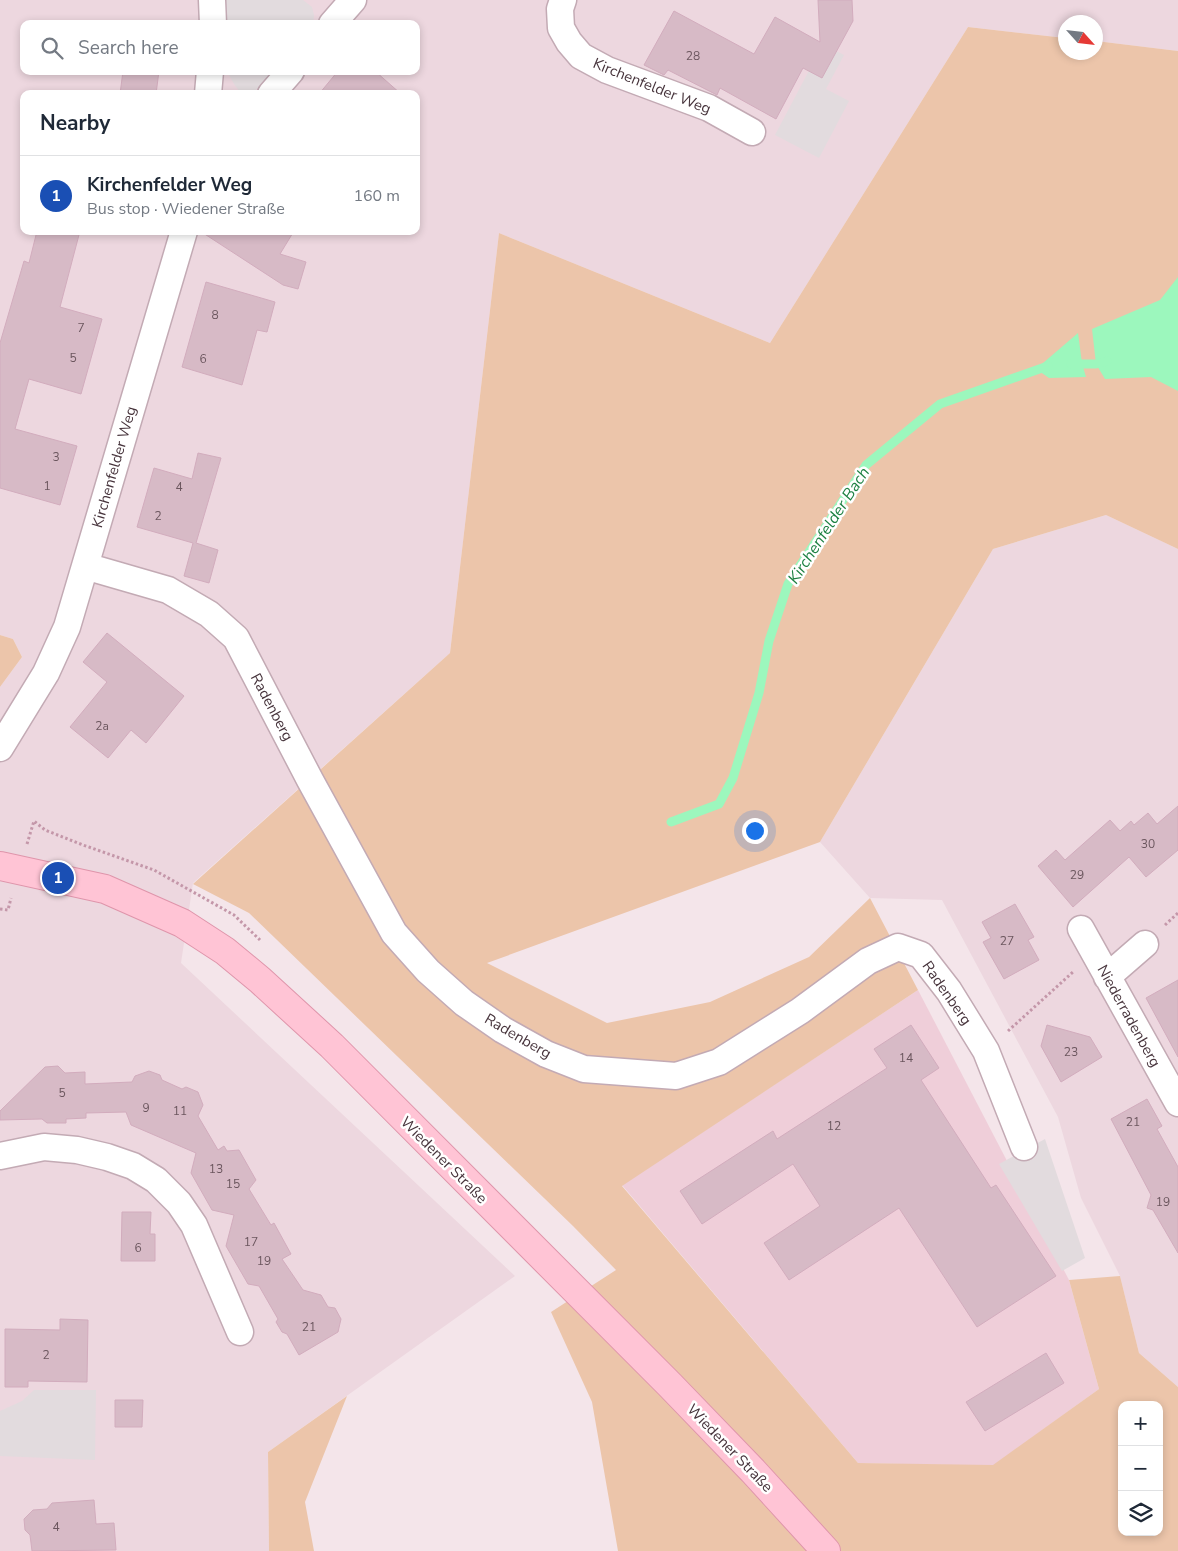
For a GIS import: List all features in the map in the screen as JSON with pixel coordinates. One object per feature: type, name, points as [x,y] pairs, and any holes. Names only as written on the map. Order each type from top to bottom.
[{"type":"main road","name":"Wiedener Straße","points":[[0,866],[106,889],[182,923],[225,951],[260,980],[332,1046],[670,1385],[753,1470],[826,1551]]},
{"type":"street","points":[[212,0],[213,20]]},
{"type":"street","name":"Kirchenfelder Weg","points":[[563,0],[560,9],[562,28],[569,42],[581,56],[607,70],[709,108],[752,132]]},
{"type":"street","points":[[208,90],[210,75]]},
{"type":"street","points":[[274,90],[288,75]]},
{"type":"street","name":"Kirchenfelder Weg","points":[[0,748],[46,674],[66,627],[183,235]]},
{"type":"street","name":"Radenberg","points":[[85,566],[168,590],[209,614],[236,638],[310,780],[394,933],[435,978],[464,1003],[503,1030],[546,1054],[584,1069],[676,1076],[719,1062],[800,1011],[868,961],[898,947],[921,955],[950,991],[986,1051],[1024,1146]]},
{"type":"street","name":"Niederradenberg","points":[[1081,929],[1178,1103]]},
{"type":"street","points":[[1107,977],[1153,936]]},
{"type":"street","points":[[0,1156],[44,1147],[78,1150],[133,1166],[156,1180],[179,1203],[194,1225],[240,1332]]},
{"type":"path","points":[[0,908],[8,910]]},
{"type":"path","points":[[1153,936],[1178,913]]},
{"type":"path","points":[[1012,1028],[1070,975]]},
{"type":"shaded area","points":[[0,0],[1178,0],[1178,51],[1103,42],[1103,15],[1058,15],[1058,37],[968,27],[770,343],[499,233],[450,653],[193,883],[181,963],[515,1276],[268,1452],[269,1551],[0,1551],[0,687],[22,657],[13,639],[0,635]]},
{"type":"shaded area","points":[[225,0],[303,0],[312,7],[314,15],[313,20],[227,20]]},
{"type":"shaded area","points":[[968,27],[1058,37],[1058,60],[1103,60],[1103,42],[1178,51],[1178,549],[1106,515],[993,549],[820,842],[487,963],[607,1023],[710,1002],[809,957],[870,898],[918,990],[622,1186],[858,1463],[993,1465],[1099,1389],[1069,1280],[1120,1276],[1139,1353],[1178,1387],[1178,1551],[618,1551],[592,1402],[551,1312],[616,1270],[573,1226],[249,913],[193,884],[450,653],[499,233],[770,343]]},
{"type":"shaded area","points":[[823,44],[844,55],[826,89],[849,101],[819,158],[775,135]]},
{"type":"shaded area","points":[[229,75],[269,75],[256,90],[238,90]]},
{"type":"shaded area","points":[[1178,277],[1178,391],[1151,377],[1105,379],[1096,364],[1092,329],[1160,300]]},
{"type":"shaded area","points":[[1078,333],[1086,377],[1049,378],[1036,369]]},
{"type":"shaded area","points":[[1106,515],[1178,549],[1178,1387],[1139,1353],[1120,1276],[1081,1198],[1058,1117],[942,900],[870,898],[820,842],[993,549]]},
{"type":"shaded area","points":[[0,635],[13,639],[22,657],[0,687]]},
{"type":"shaded area","points":[[918,990],[1069,1280],[1099,1389],[993,1466],[858,1463],[622,1185]]},
{"type":"shaded area","points":[[1045,1139],[1085,1258],[1062,1271],[999,1164]]},
{"type":"shaded area","points":[[34,1390],[96,1390],[95,1460],[0,1456],[0,1411],[22,1401]]},
{"type":"shaded area","points":[[347,1396],[305,1502],[314,1551],[269,1551],[268,1452]]},
{"type":"building","points":[[818,0],[852,0],[853,21],[822,78],[803,68],[776,119],[720,88],[717,95],[668,70],[664,75],[644,65],[674,11],[754,54],[775,17],[820,42]]},
{"type":"building","points":[[122,75],[158,75],[157,90],[121,90]]},
{"type":"building","points":[[335,75],[380,75],[396,90],[322,90]]},
{"type":"building","points":[[36,235],[79,235],[60,307],[102,319],[81,394],[29,379],[15,429],[77,446],[60,505],[0,488],[0,343],[24,261],[29,263]]},
{"type":"building","points":[[206,235],[292,235],[280,254],[306,262],[298,289],[283,285]]},
{"type":"building","points":[[206,282],[275,302],[267,332],[257,330],[242,385],[182,367]]},
{"type":"building","points":[[198,453],[221,458],[196,543],[218,550],[209,583],[184,576],[193,543],[137,527],[154,468],[192,479]]},
{"type":"building","points":[[107,633],[184,696],[146,743],[131,730],[108,758],[70,727],[107,682],[83,662]]},
{"type":"building","points":[[1178,806],[1178,850],[1146,877],[1129,857],[1073,907],[1038,866],[1056,850],[1065,860],[1110,820],[1120,831],[1131,821],[1134,825],[1148,813],[1157,824]]},
{"type":"building","points":[[1015,904],[1034,937],[1028,940],[1039,960],[1004,979],[983,942],[991,938],[982,922]]},
{"type":"building","points":[[1178,980],[1178,1057],[1146,998]]},
{"type":"building","points":[[911,1025],[939,1068],[921,1080],[991,1188],[996,1185],[1056,1276],[977,1327],[899,1208],[789,1280],[764,1243],[820,1206],[793,1164],[702,1224],[680,1191],[773,1131],[777,1139],[887,1068],[874,1049]]},
{"type":"building","points":[[1047,1025],[1090,1037],[1102,1057],[1061,1082],[1041,1046]]},
{"type":"building","points":[[58,1066],[65,1073],[85,1072],[85,1084],[132,1082],[135,1076],[149,1071],[160,1075],[162,1080],[182,1089],[186,1087],[198,1092],[203,1105],[198,1116],[218,1150],[224,1146],[227,1151],[239,1150],[256,1180],[249,1189],[271,1225],[274,1223],[291,1254],[282,1259],[303,1290],[321,1295],[328,1307],[335,1308],[341,1319],[338,1332],[299,1355],[287,1334],[282,1332],[276,1322],[278,1319],[259,1286],[248,1284],[226,1246],[234,1215],[212,1210],[191,1173],[196,1153],[131,1125],[126,1112],[86,1113],[86,1118],[66,1119],[66,1123],[47,1123],[42,1119],[0,1120],[0,1111],[45,1067]]},
{"type":"building","points":[[1147,1099],[1162,1126],[1157,1129],[1178,1167],[1178,1253],[1153,1210],[1147,1208],[1151,1195],[1111,1119]]},
{"type":"building","points":[[122,1212],[151,1212],[150,1234],[155,1234],[155,1261],[121,1261]]},
{"type":"building","points":[[60,1319],[88,1320],[87,1382],[28,1381],[28,1387],[5,1387],[5,1329],[60,1330]]},
{"type":"building","points":[[1046,1353],[1064,1383],[985,1431],[966,1402]]},
{"type":"building","points":[[115,1400],[143,1400],[142,1427],[115,1427]]},
{"type":"building","points":[[94,1500],[96,1524],[114,1523],[116,1550],[32,1551],[30,1535],[25,1530],[24,1519],[33,1510],[47,1509],[52,1503]]},
{"type":"waterway","name":"Kirchenfelder Bach","points":[[1071,364],[1096,364],[1107,361]]},
{"type":"waterway","name":"Kirchenfelder Bach","points":[[671,822],[719,804],[733,778],[759,693],[769,641],[788,584],[866,465],[940,404],[1048,366]]},
{"type":"place","name":"Kirchenfelder Weg","points":[[58,878]]}]
